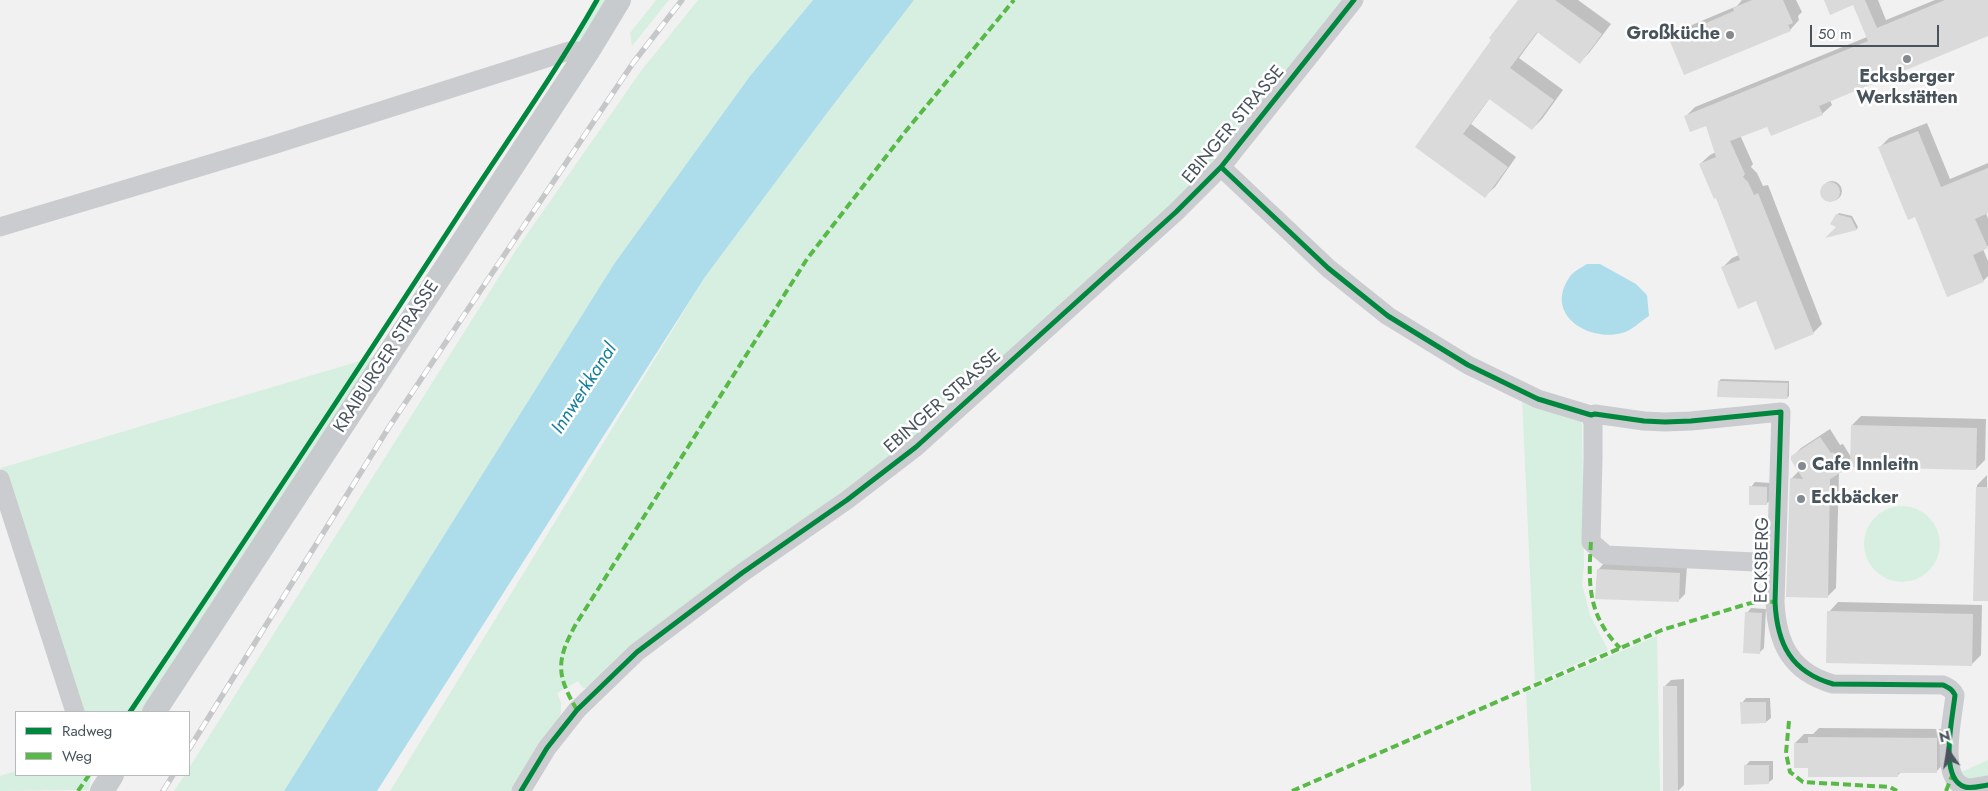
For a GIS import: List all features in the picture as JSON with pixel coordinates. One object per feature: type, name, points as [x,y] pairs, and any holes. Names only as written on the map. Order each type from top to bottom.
[{"type":"main road","name":"KRAIBURGER STRASSE","points":[[155,711],[588,51],[619,0]]},
{"type":"street","name":"EBINGER STRASSE","points":[[521,791],[547,748],[577,710],[637,652],[742,573],[847,500],[916,447],[1176,212],[1221,167],[1354,0]]},
{"type":"street","points":[[0,228],[273,145],[568,51],[588,51]]},
{"type":"street","points":[[1221,167],[1328,268],[1388,316],[1468,365],[1538,399],[1591,415],[1593,424],[1592,542],[1606,555],[1776,563]]},
{"type":"street","name":"ECKSBERG","points":[[1591,415],[1644,421],[1691,421],[1781,412],[1775,613],[1784,645],[1792,660],[1803,671],[1833,684],[1943,685],[1953,690],[1955,695],[1948,757],[1949,768],[1958,784],[1966,787],[1988,785]]},
{"type":"street","points":[[0,479],[75,711]]},
{"type":"green space","points":[[595,0],[606,0],[581,41],[571,44]]},
{"type":"green space","points":[[656,0],[669,0],[632,46],[630,33]]},
{"type":"green space","points":[[698,0],[813,0],[750,76],[614,264],[284,791],[174,791],[184,776],[190,776],[190,766],[516,250],[641,71]]},
{"type":"green space","points":[[914,0],[1343,0],[1223,156],[1178,203],[912,440],[793,528],[590,688],[583,688],[578,681],[557,693],[561,703],[561,713],[556,724],[538,748],[512,791],[390,791],[705,277]]},
{"type":"green space","points":[[380,355],[144,711],[80,711],[1,468]]},
{"type":"green space","points":[[1522,398],[1582,417],[1584,565],[1582,584],[1590,615],[1608,650],[1535,682]]},
{"type":"green space","points":[[1902,506],[1916,509],[1929,517],[1937,530],[1940,544],[1937,558],[1929,571],[1916,579],[1902,582],[1888,579],[1875,571],[1867,558],[1864,544],[1867,530],[1875,517],[1888,509]]},
{"type":"green space","points":[[1657,636],[1660,791],[1531,791],[1526,692]]},
{"type":"green space","points":[[1988,760],[1988,781],[1975,784],[1959,773]]},
{"type":"green space","points":[[15,771],[15,776],[91,776],[89,790],[0,791],[0,776]]},
{"type":"water","name":"Innwerkkanal","points":[[813,0],[914,0],[705,277],[377,791],[284,791],[614,264],[750,76]]},
{"type":"water","points":[[1587,264],[1600,264],[1636,284],[1647,295],[1649,316],[1625,332],[1609,335],[1584,329],[1574,323],[1566,314],[1562,303],[1563,291],[1570,276]]},
{"type":"building","points":[[1518,0],[1555,0],[1602,34],[1580,64],[1537,32],[1510,68],[1554,100],[1532,130],[1489,99],[1463,134],[1508,167],[1485,198],[1415,147],[1491,40],[1489,38]]},
{"type":"building","name":"Großküche","points":[[1752,0],[1783,0],[1793,23],[1788,25],[1791,31],[1684,75],[1669,39],[1734,11],[1733,8]]},
{"type":"building","points":[[1824,0],[1865,0],[1877,28],[1945,0],[1988,0],[1988,36],[1819,106],[1823,115],[1771,136],[1767,127],[1730,141],[1745,174],[1743,177],[1748,182],[1754,195],[1758,193],[1814,334],[1775,350],[1756,301],[1738,309],[1721,267],[1740,260],[1716,198],[1714,199],[1699,164],[1716,157],[1706,126],[1690,132],[1684,116],[1868,41],[1853,5],[1830,15]]},
{"type":"building","points":[[1918,131],[1941,187],[1988,168],[1988,213],[1975,219],[1988,248],[1973,255],[1984,282],[1947,297],[1915,217],[1908,220],[1878,147]]},
{"type":"building","points":[[1830,182],[1837,185],[1840,192],[1837,199],[1830,202],[1823,199],[1820,192],[1823,185]]},
{"type":"building","points":[[1836,214],[1851,218],[1857,230],[1825,238],[1836,227],[1830,224]]},
{"type":"building","points":[[1718,381],[1788,383],[1787,399],[1717,397]]},
{"type":"building","points":[[1851,425],[1977,428],[1976,470],[1850,467]]},
{"type":"building","points":[[1820,437],[1845,470],[1830,479],[1828,598],[1786,597],[1790,478],[1803,479],[1791,460],[1791,456]]},
{"type":"building","points":[[1749,486],[1767,487],[1767,505],[1749,505]]},
{"type":"building","points":[[1976,487],[1988,487],[1988,601],[1973,601]]},
{"type":"building","points":[[1597,569],[1680,573],[1679,602],[1595,599]]},
{"type":"building","points":[[1827,611],[1973,614],[1972,666],[1826,663]]},
{"type":"building","points":[[1745,612],[1762,613],[1760,654],[1743,653]]},
{"type":"building","points":[[1663,686],[1677,686],[1678,791],[1663,791]]},
{"type":"building","points":[[1740,702],[1766,702],[1766,723],[1741,724]]},
{"type":"building","points":[[1808,737],[1937,738],[1937,773],[1898,773],[1898,777],[1808,777],[1808,768],[1794,768],[1794,743],[1808,743]]},
{"type":"building","points":[[1744,765],[1769,765],[1769,784],[1744,785]]},
{"type":"railway","points":[[190,747],[389,427],[633,63],[682,0]]},
{"type":"railway","points":[[163,791],[172,776]]},
{"type":"marked path","points":[[577,710],[565,687],[561,667],[565,648],[576,624],[807,259],[905,132],[1014,0]]},
{"type":"marked path","points":[[1591,542],[1590,586],[1592,599],[1602,624],[1609,636],[1620,648]]},
{"type":"marked path","points":[[1292,791],[1662,630],[1747,604],[1761,601],[1775,602]]},
{"type":"marked path","points":[[1789,721],[1786,753],[1790,772],[1803,782],[1890,787],[1897,791]]},
{"type":"marked path","points":[[78,791],[88,776]]},
{"type":"marked path","points":[[1946,791],[1952,776]]},
{"type":"cycle path","points":[[131,711],[529,109],[597,0]]},
{"type":"cycle path","points":[[521,791],[547,748],[577,710],[637,652],[742,573],[847,500],[916,447],[1176,212],[1221,167],[1354,0]]},
{"type":"cycle path","points":[[1221,167],[1328,268],[1388,316],[1468,365],[1538,399],[1591,415],[1644,421],[1691,421],[1781,412],[1775,602],[1779,631],[1789,654],[1806,672],[1833,684],[1943,685],[1949,688],[1955,695],[1949,746],[1949,760],[1952,772],[1957,782],[1965,787],[1974,788],[1988,785]]},
{"type":"place","name":"Großküche","points":[[1730,35]]},
{"type":"place","name":"Ecksberger Werkstätten","points":[[1907,59]]},
{"type":"place","name":"Cafe Innleitn","points":[[1802,466]]},
{"type":"place","name":"Eckbäcker","points":[[1801,499]]}]
